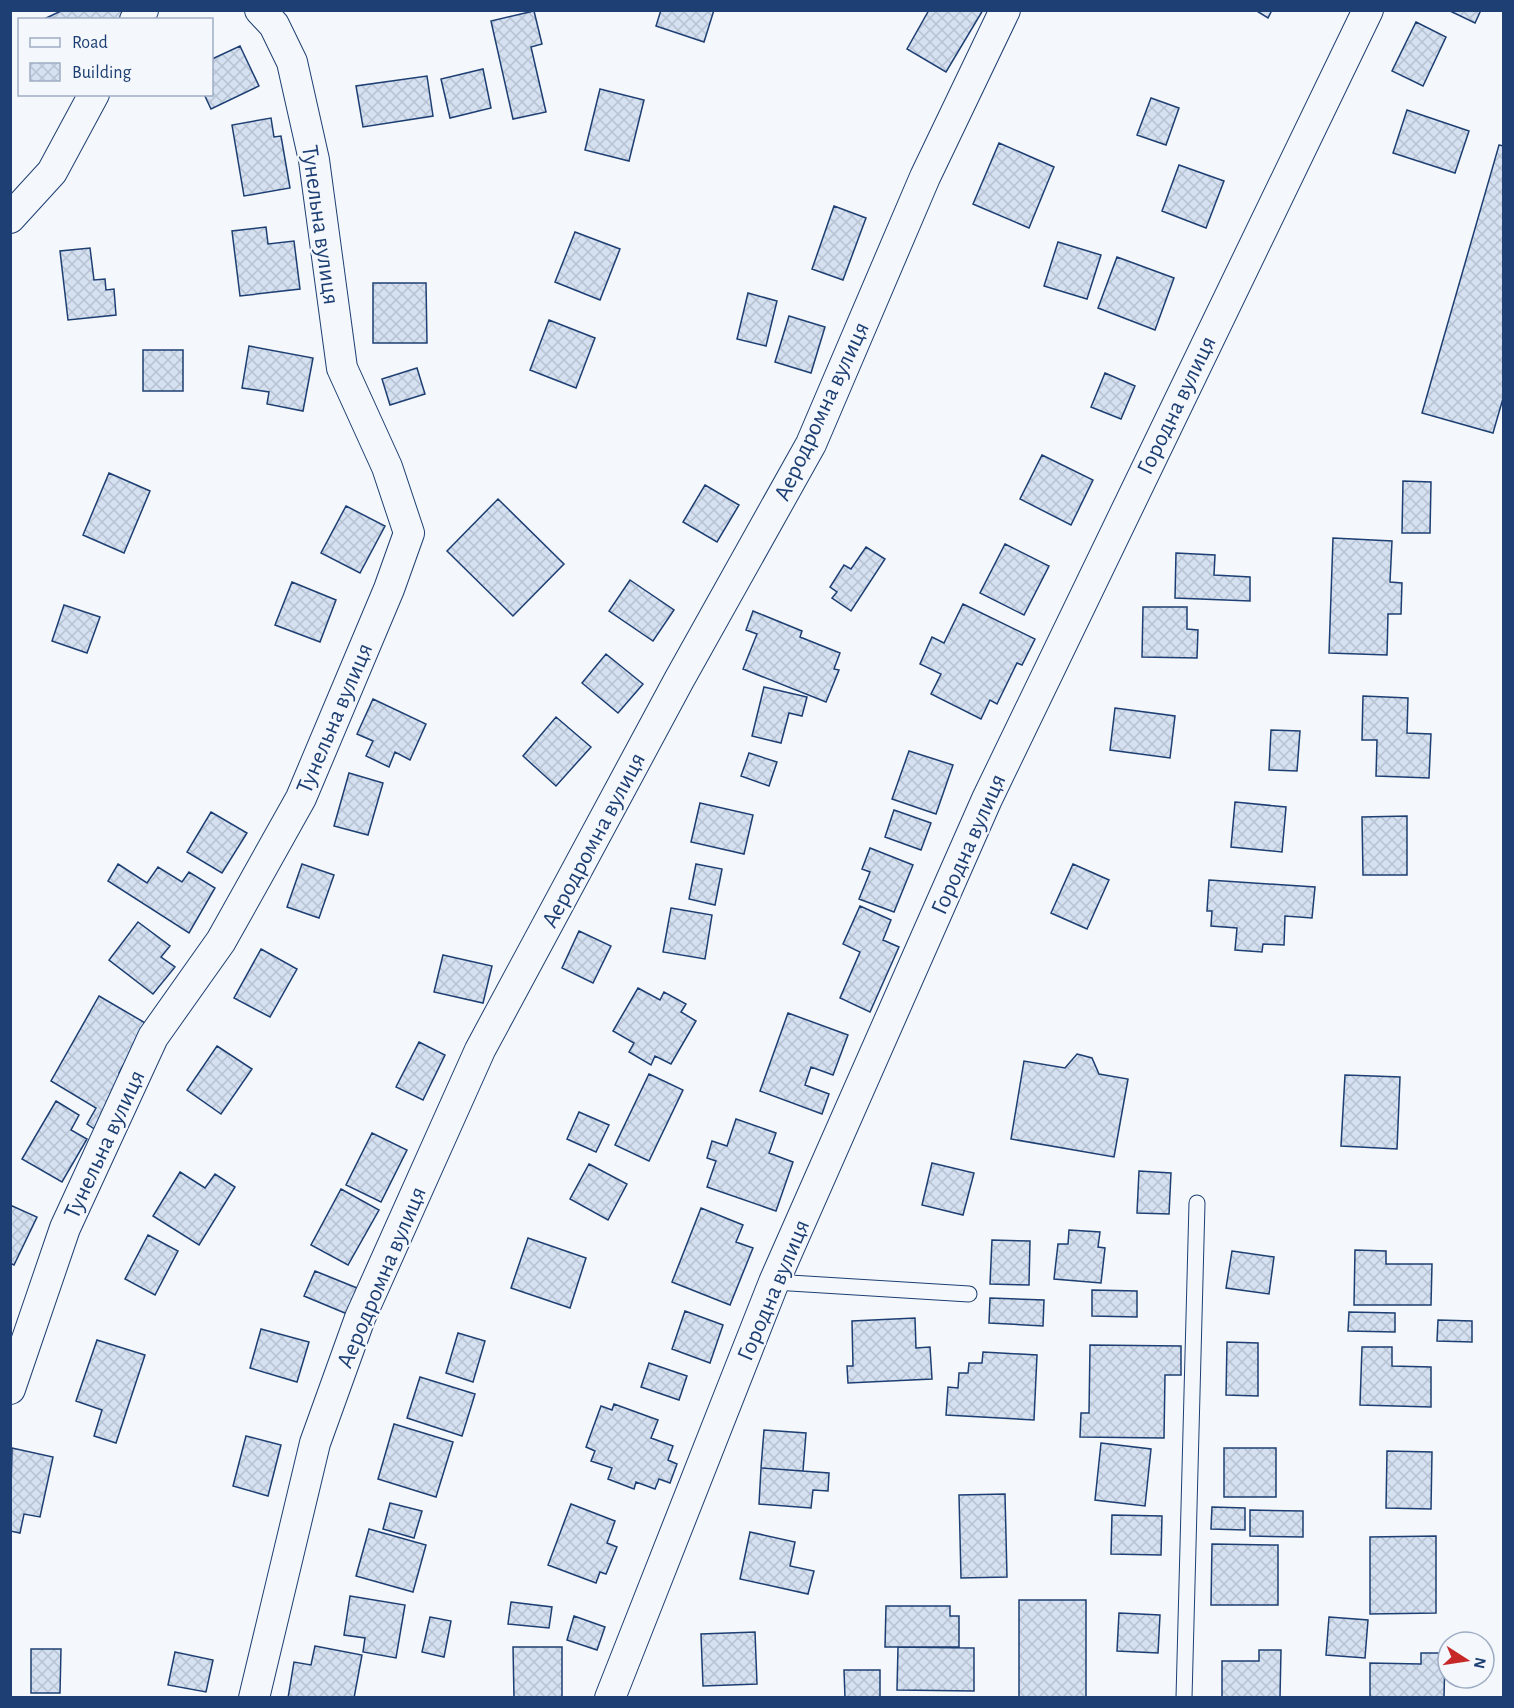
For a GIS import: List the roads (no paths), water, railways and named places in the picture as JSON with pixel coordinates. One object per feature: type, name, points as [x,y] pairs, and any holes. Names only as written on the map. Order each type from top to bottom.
[{"type":"street","name":"Тунельна вулиця","points":[[10,1389],[65,1228],[153,1036],[221,941],[300,798],[389,589],[409,533],[387,467],[342,368],[314,160],[292,62],[274,25],[260,10]]},
{"type":"street","name":"Аеродромна вулиця","points":[[254,1698],[315,1443],[365,1308],[480,1050],[679,680],[811,444],[925,177],[1005,10]]},
{"type":"street","name":"Городна вулиця","points":[[610,1698],[774,1282],[987,799],[1368,10]]},
{"type":"street","points":[[10,218],[52,172],[93,96]]},
{"type":"lane","points":[[1184,1698],[1197,1203]]},
{"type":"lane","points":[[774,1282],[969,1294]]}]
